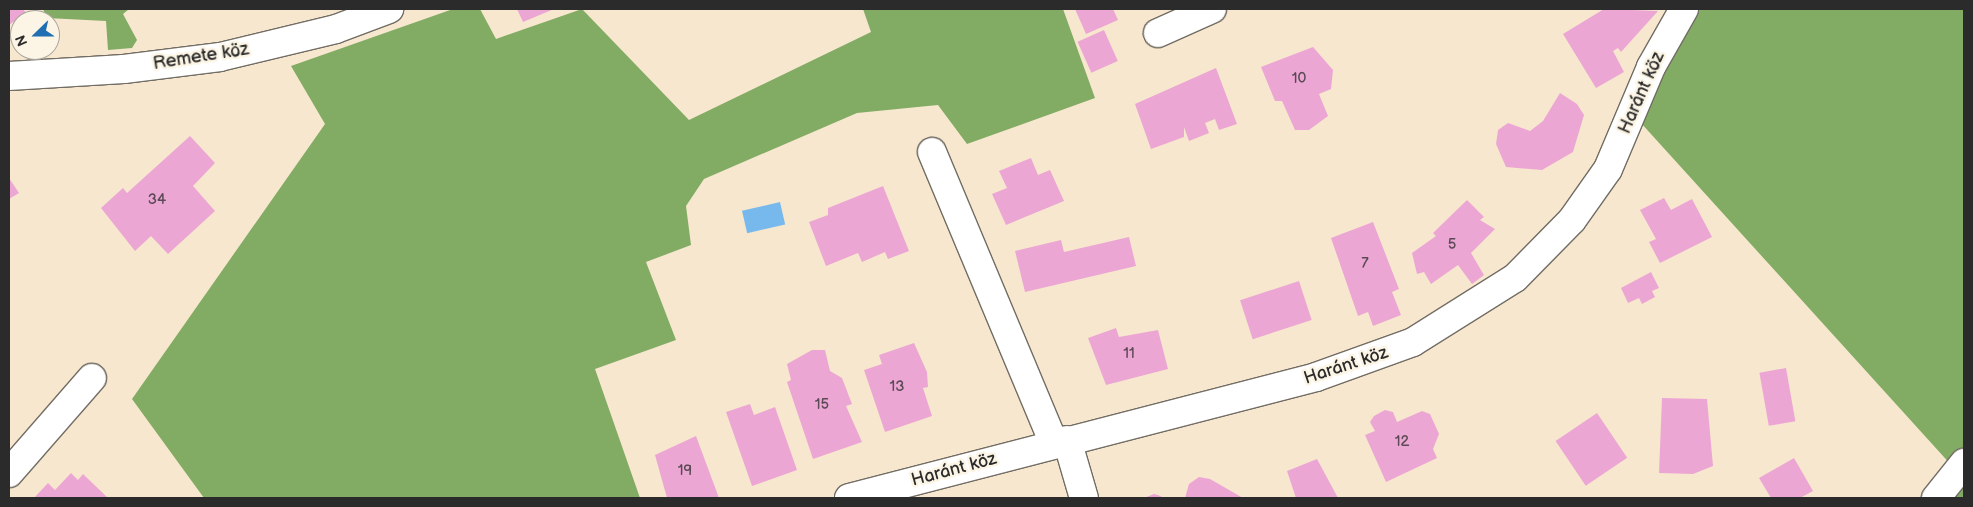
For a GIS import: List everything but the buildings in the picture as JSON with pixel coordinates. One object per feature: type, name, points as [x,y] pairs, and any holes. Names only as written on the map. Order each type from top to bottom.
[{"type":"street","name":"Remete köz","points":[[9,76],[124,69],[220,57],[336,29],[389,9]]},
{"type":"street","points":[[1158,33],[1212,9]]},
{"type":"street","name":"Haránt köz","points":[[849,498],[1377,358],[1413,342],[1516,278],[1597,187],[1652,67],[1684,9]]},
{"type":"street","points":[[932,152],[1084,498]]},
{"type":"street","points":[[9,473],[92,378]]},
{"type":"street","points":[[1936,498],[1964,463]]},
{"type":"green space","points":[[129,9],[123,14],[137,40],[132,48],[108,50],[106,21],[60,19],[60,10],[43,10]]},
{"type":"green space","points":[[453,9],[480,9],[496,39],[582,9],[689,120],[871,32],[863,9],[1063,9],[1095,98],[967,144],[938,105],[857,113],[704,179],[686,206],[691,245],[646,262],[676,340],[595,369],[640,498],[204,498],[132,399],[325,124],[291,66]]},
{"type":"green space","points":[[1694,9],[1964,9],[1964,498],[1929,498],[1953,467],[1631,112]]},
{"type":"water","points":[[780,202],[785,224],[747,233],[742,211]]}]
